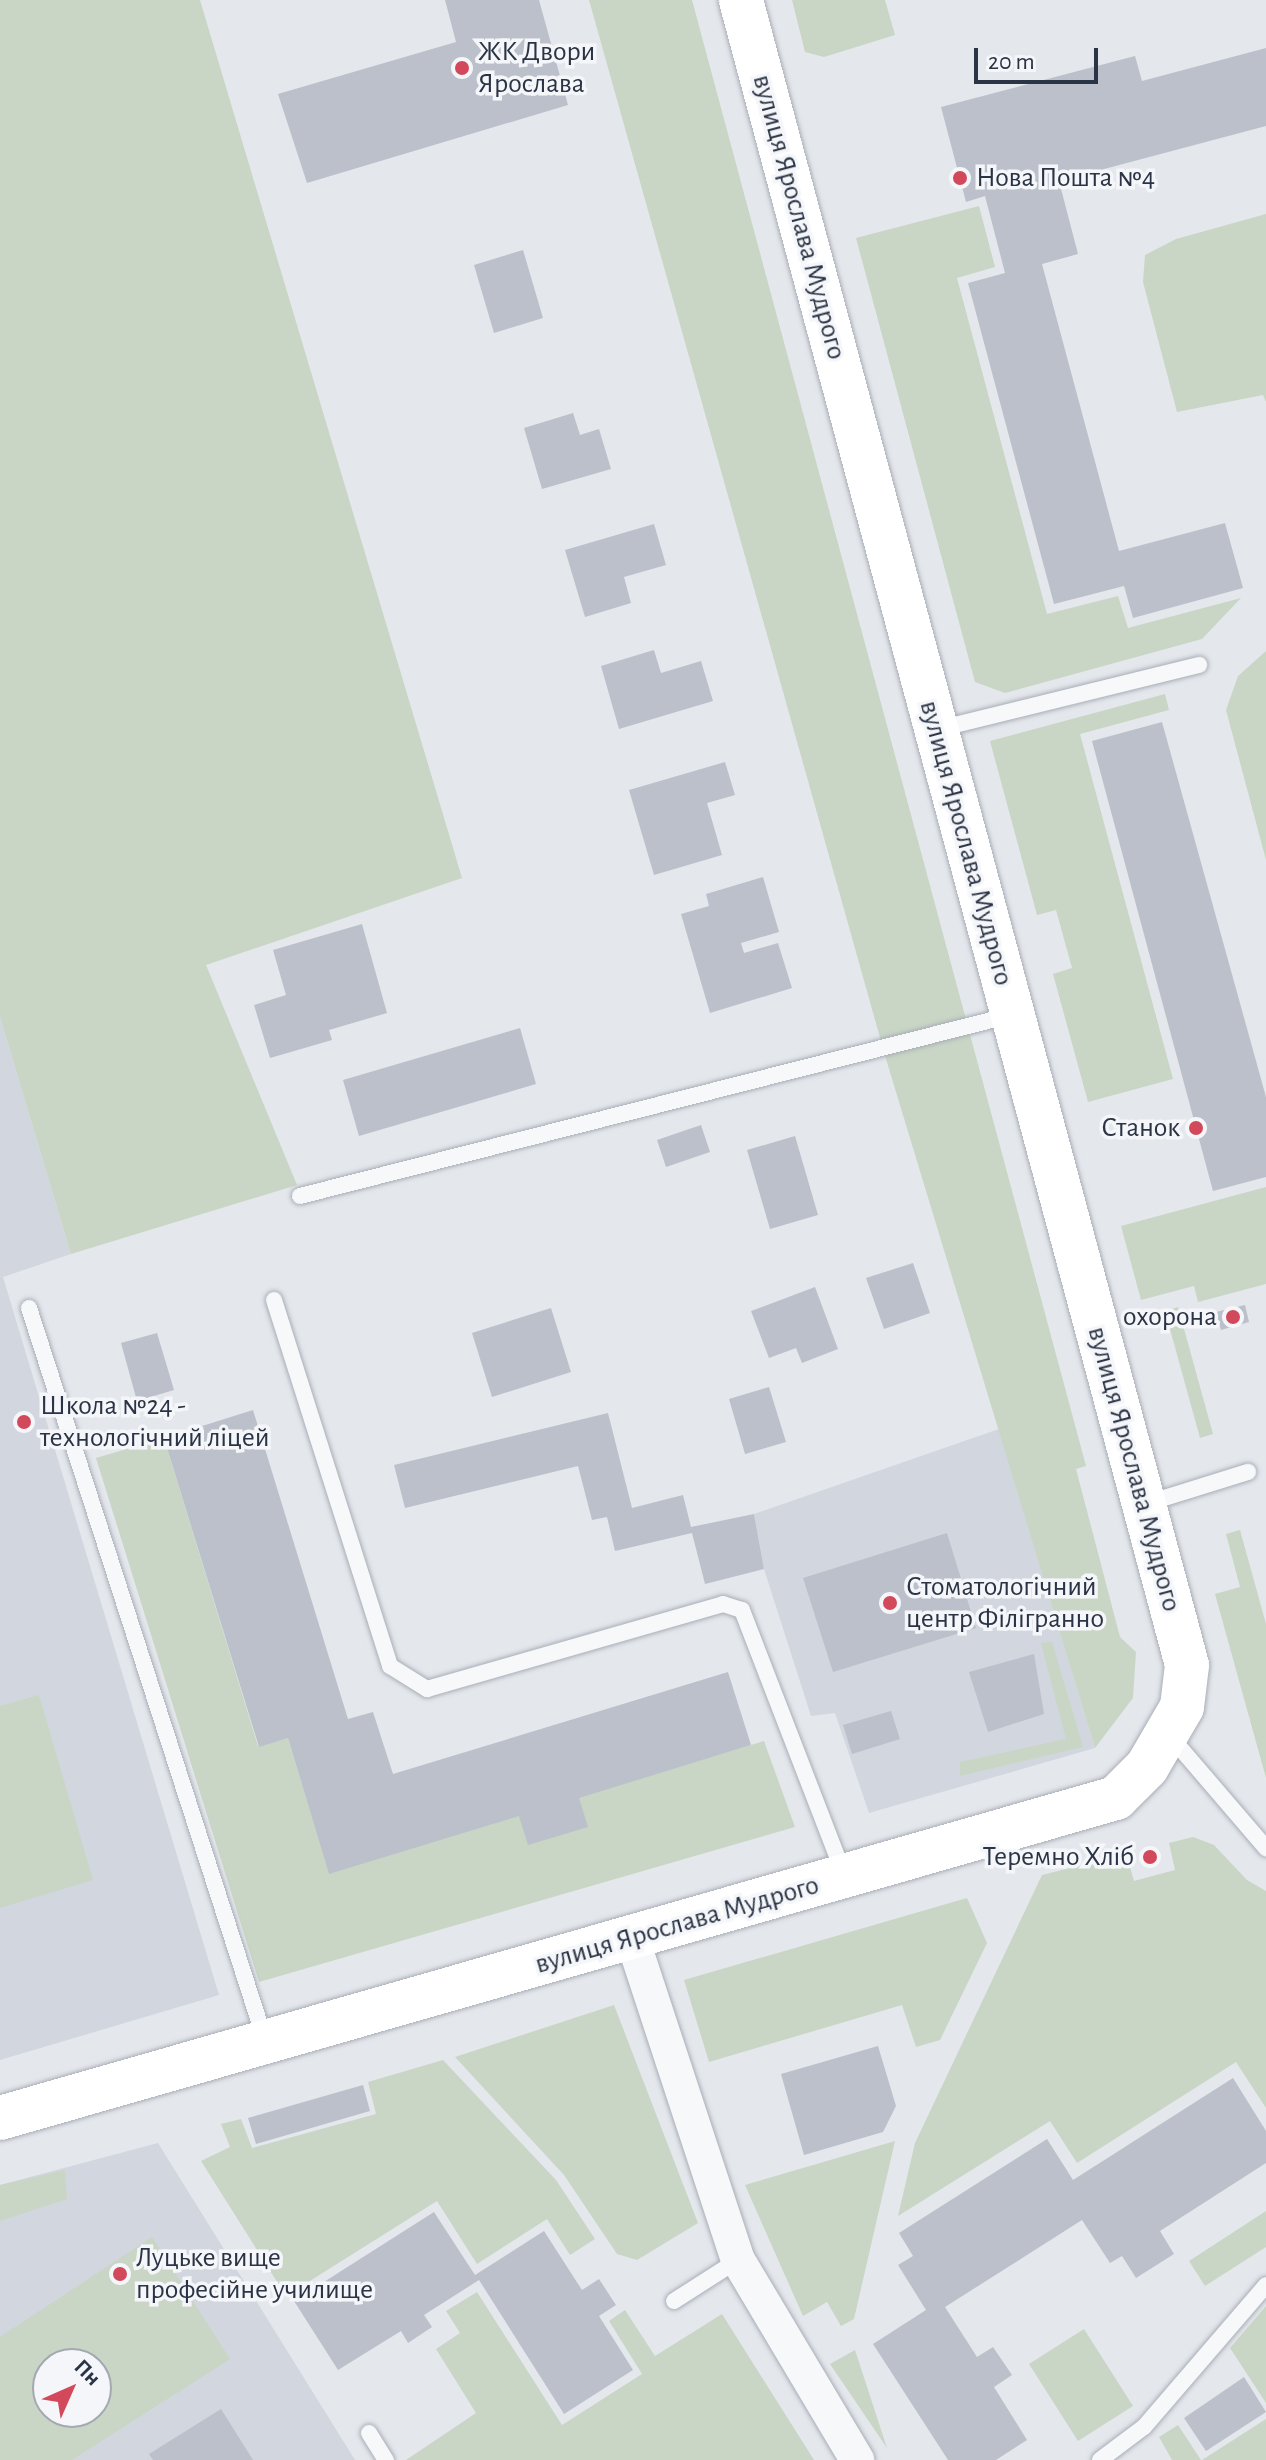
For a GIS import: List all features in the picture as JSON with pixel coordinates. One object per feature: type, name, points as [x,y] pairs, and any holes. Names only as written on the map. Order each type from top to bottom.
[{"type":"main road","name":"вулиця Ярослава Мудрого","points":[[0,2118],[1116,1798],[1169,1735],[1182,1707],[1187,1665],[741,0]]},
{"type":"street","points":[[632,1938],[738,2260],[855,2459]]},
{"type":"lane","points":[[936,729],[1199,665]]},
{"type":"lane","points":[[300,1196],[1012,1014]]},
{"type":"lane","points":[[274,1300],[390,1666],[427,1689],[723,1604],[742,1610],[844,1877]]},
{"type":"lane","points":[[29,1308],[266,2041]]},
{"type":"lane","points":[[1144,1505],[1248,1472]]},
{"type":"lane","points":[[1169,1735],[1266,1848]]},
{"type":"lane","points":[[674,2301],[738,2260]]},
{"type":"lane","points":[[1100,2460],[1144,2427],[1266,2285]]},
{"type":"lane","points":[[369,2433],[386,2460]]},
{"type":"shaded area","name":"Школа №24 - технологічний ліцей","points":[[0,1017],[71,1254],[3,1277],[219,1995],[0,2060]]},
{"type":"shaded area","points":[[999,1429],[1095,1748],[869,1813],[835,1713],[811,1716],[764,1569],[754,1514]]},
{"type":"shaded area","name":"Луцьке вище професійне училище","points":[[158,2143],[355,2460],[0,2460],[0,2185]]},
{"type":"green space","points":[[0,0],[200,0],[462,878],[206,965],[297,1185],[71,1254],[0,1017]]},
{"type":"green space","points":[[589,0],[692,0],[1086,1466],[1076,1469],[1120,1637],[1136,1652],[1133,1698],[1095,1748],[886,1059]]},
{"type":"green space","points":[[792,0],[885,0],[895,35],[824,57],[805,52]]},
{"type":"green space","points":[[979,206],[995,267],[957,278],[1047,614],[1118,596],[1128,628],[1241,598],[1202,639],[1005,693],[975,682],[856,238]]},
{"type":"green space","points":[[1266,214],[1266,402],[1263,395],[1177,412],[1143,282],[1145,255],[1176,239]]},
{"type":"green space","points":[[1266,651],[1266,860],[1226,710],[1238,676]]},
{"type":"green space","points":[[1165,694],[1169,710],[1080,734],[1173,1079],[1088,1102],[1053,974],[1072,968],[1056,910],[1037,915],[990,741]]},
{"type":"green space","points":[[1266,1187],[1266,1284],[1198,1302],[1194,1286],[1141,1300],[1121,1226]]},
{"type":"green space","points":[[1178,1307],[1213,1434],[1200,1438],[1165,1311]]},
{"type":"green space","points":[[164,1438],[258,1746],[288,1738],[329,1873],[764,1741],[795,1827],[259,1982],[96,1458]]},
{"type":"green space","points":[[1240,1530],[1266,1624],[1266,1778],[1215,1594],[1240,1587],[1226,1534]]},
{"type":"green space","points":[[1052,1642],[1083,1747],[960,1776],[960,1762],[1066,1739],[1041,1643]]},
{"type":"green space","points":[[39,1695],[93,1880],[0,1908],[0,1706]]},
{"type":"green space","points":[[1193,1837],[1214,1845],[1247,1880],[1266,1891],[1266,2108],[1236,2062],[1077,2163],[1050,2121],[898,2216],[915,2143],[1042,1875],[1126,1854],[1134,1881],[1175,1870],[1169,1843]]},
{"type":"green space","points":[[967,1898],[987,1943],[940,2040],[916,2047],[902,2005],[709,2062],[684,1980]]},
{"type":"green space","points":[[614,2005],[698,2223],[637,2260],[617,2254],[564,2175],[455,2057]]},
{"type":"green space","points":[[443,2060],[556,2180],[595,2239],[570,2255],[547,2219],[477,2264],[437,2201],[286,2296],[201,2161],[230,2147],[221,2124],[241,2119],[252,2148],[376,2114],[368,2082]]},
{"type":"green space","points":[[895,2141],[854,2319],[841,2326],[827,2302],[803,2316],[745,2185]]},
{"type":"green space","points":[[65,2170],[67,2199],[0,2221],[0,2185]]},
{"type":"green space","points":[[1266,2211],[1266,2247],[1205,2286],[1189,2261]]},
{"type":"green space","points":[[152,2237],[230,2359],[72,2460],[0,2460],[0,2337]]},
{"type":"green space","points":[[477,2292],[562,2425],[642,2374],[609,2321],[625,2310],[655,2356],[722,2314],[814,2460],[406,2460],[476,2413],[436,2349],[460,2333],[446,2311]]},
{"type":"green space","points":[[1266,2306],[1266,2403],[1230,2348]]},
{"type":"green space","points":[[1084,2329],[1133,2406],[1078,2441],[1029,2364]]},
{"type":"green space","points":[[855,2350],[887,2448],[830,2364]]},
{"type":"green space","points":[[1266,2419],[1266,2460],[1202,2460]]},
{"type":"green space","points":[[1178,2425],[1201,2460],[1172,2460],[1159,2437]]},
{"type":"building","name":"ЖК Двори Ярослава","points":[[445,0],[539,0],[568,105],[307,183],[278,94],[456,42]]},
{"type":"building","points":[[1266,48],[1266,126],[1059,181],[1078,254],[1042,264],[1119,551],[1225,523],[1243,588],[1133,618],[1124,586],[1054,604],[968,283],[1005,273],[985,196],[966,202],[941,107],[1135,56],[1142,81]]},
{"type":"building","points":[[523,250],[543,318],[494,333],[474,265]]},
{"type":"building","points":[[573,413],[580,435],[599,429],[611,469],[542,489],[524,428]]},
{"type":"building","points":[[654,524],[666,565],[624,577],[631,603],[585,617],[565,550]]},
{"type":"building","points":[[654,650],[661,673],[701,661],[713,701],[619,729],[601,666]]},
{"type":"building","points":[[1162,722],[1266,1097],[1266,1177],[1213,1191],[1092,741]]},
{"type":"building","points":[[725,762],[735,795],[707,803],[722,855],[654,875],[629,790]]},
{"type":"building","points":[[763,877],[779,932],[741,943],[744,953],[778,943],[792,988],[710,1013],[681,914],[709,906],[706,894]]},
{"type":"building","points":[[362,924],[387,1013],[329,1030],[332,1040],[270,1058],[254,1005],[286,995],[273,950]]},
{"type":"building","points":[[520,1028],[536,1084],[359,1136],[343,1080]]},
{"type":"building","points":[[701,1125],[710,1152],[666,1167],[657,1140]]},
{"type":"building","points":[[795,1136],[818,1215],[770,1229],[747,1150]]},
{"type":"building","points":[[913,1263],[930,1313],[884,1329],[866,1278]]},
{"type":"building","points":[[815,1287],[838,1349],[802,1363],[796,1348],[769,1358],[751,1311]]},
{"type":"building","name":"охорона","points":[[1245,1305],[1249,1322],[1221,1330],[1216,1312]]},
{"type":"building","points":[[551,1308],[571,1372],[492,1397],[472,1333]]},
{"type":"building","points":[[157,1333],[174,1390],[137,1401],[121,1343]]},
{"type":"building","points":[[769,1387],[786,1442],[745,1454],[729,1399]]},
{"type":"building","points":[[253,1410],[348,1719],[373,1712],[393,1774],[728,1672],[751,1745],[579,1798],[588,1827],[528,1845],[519,1816],[329,1874],[288,1738],[259,1747],[164,1438]]},
{"type":"building","points":[[608,1413],[632,1508],[683,1495],[691,1527],[754,1514],[764,1569],[705,1584],[692,1533],[615,1551],[607,1517],[592,1520],[578,1466],[405,1508],[394,1465]]},
{"type":"building","name":"Стоматологічний центр Філігранно","points":[[947,1533],[976,1628],[833,1672],[803,1578]]},
{"type":"building","points":[[1034,1654],[1044,1714],[988,1732],[969,1672]]},
{"type":"building","points":[[891,1711],[900,1739],[852,1754],[843,1725]]},
{"type":"building","points":[[878,2046],[896,2106],[883,2132],[804,2155],[781,2074]]},
{"type":"building","points":[[1233,2078],[1266,2131],[1266,2163],[1160,2231],[1174,2254],[1136,2278],[1122,2256],[1110,2263],[1082,2220],[945,2307],[977,2357],[993,2347],[1012,2375],[994,2387],[1027,2440],[996,2460],[948,2460],[873,2344],[926,2310],[898,2265],[913,2256],[899,2233],[1047,2139],[1073,2180]]},
{"type":"building","points":[[363,2085],[370,2111],[256,2144],[248,2118]]},
{"type":"building","points":[[434,2212],[475,2275],[544,2231],[582,2290],[599,2279],[616,2305],[599,2316],[633,2370],[564,2414],[479,2280],[424,2315],[432,2327],[408,2343],[401,2331],[338,2370],[294,2301]]},
{"type":"building","points":[[1244,2377],[1266,2412],[1206,2451],[1184,2418]]},
{"type":"building","points":[[221,2409],[253,2460],[153,2460],[149,2454]]},
{"type":"place","name":"ЖК Двори Ярослава","points":[[462,68]]},
{"type":"place","name":"Нова Пошта №4","points":[[960,178]]},
{"type":"place","name":"Станок","points":[[1196,1128]]},
{"type":"place","name":"охорона","points":[[1233,1317]]},
{"type":"place","name":"Школа №24 - технологічний ліцей","points":[[24,1422]]},
{"type":"place","name":"Стоматологічний центр Філігранно","points":[[890,1603]]},
{"type":"place","name":"Теремно Хліб","points":[[1150,1857]]},
{"type":"place","name":"Луцьке вище професійне училище","points":[[120,2274]]}]
